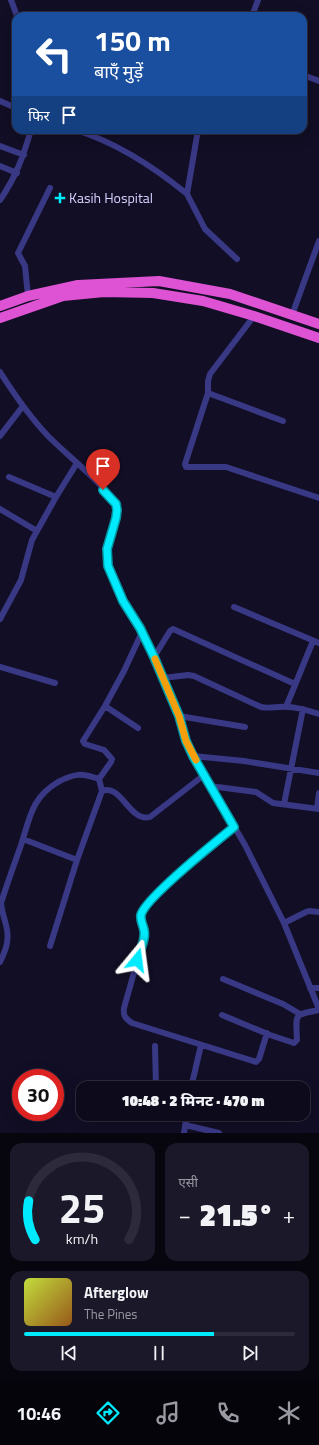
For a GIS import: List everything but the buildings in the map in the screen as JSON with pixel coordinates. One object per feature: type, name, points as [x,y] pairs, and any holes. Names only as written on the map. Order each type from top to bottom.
[{"type":"highway","points":[[0,306],[28,296],[78,285],[159,281],[230,294],[319,324]]},
{"type":"highway","points":[[0,318],[63,296],[104,292],[152,293],[203,301],[254,316],[319,338]]},
{"type":"street","points":[[11,0],[16,12]]},
{"type":"street","points":[[254,12],[258,0]]},
{"type":"street","points":[[307,76],[319,81]]},
{"type":"street","points":[[0,101],[12,106]]},
{"type":"street","points":[[0,199],[11,185],[17,173],[30,134]]},
{"type":"street","points":[[90,134],[134,156],[166,177],[187,194],[205,228],[237,259]]},
{"type":"street","points":[[187,194],[197,134]]},
{"type":"street","points":[[0,146],[24,155]]},
{"type":"street","points":[[0,166],[17,173]]},
{"type":"street","points":[[28,296],[25,266],[19,256],[18,250],[50,188]]},
{"type":"street","points":[[292,315],[319,241]]},
{"type":"street","points":[[254,316],[210,374],[208,381],[208,393],[185,464],[186,467],[226,467],[319,498]]},
{"type":"street","points":[[0,372],[23,406],[47,435],[77,463],[116,504],[116,518],[107,549],[108,566],[123,601],[142,632],[154,657],[179,716],[186,741],[193,756],[234,827],[284,923],[319,1009],[300,1014],[296,1020],[297,1040],[294,1043],[222,1015]]},
{"type":"street","points":[[208,393],[283,421]]},
{"type":"street","points":[[0,436],[23,406]]},
{"type":"street","points":[[0,619],[21,580],[29,549],[37,531],[56,496],[77,463]]},
{"type":"street","points":[[9,477],[56,496]]},
{"type":"street","points":[[0,510],[37,531]]},
{"type":"street","points":[[234,607],[316,642],[295,684],[286,707]]},
{"type":"street","points":[[154,657],[170,631],[174,629],[295,684]]},
{"type":"street","points":[[50,946],[77,860],[102,791],[99,779],[111,762],[110,756],[104,750],[85,744],[83,741],[105,706],[124,671],[142,632]]},
{"type":"street","points":[[0,667],[55,683]]},
{"type":"street","points":[[163,678],[188,675],[194,676],[261,707],[303,709],[319,714]]},
{"type":"street","points":[[105,706],[138,728]]},
{"type":"street","points":[[284,804],[303,709]]},
{"type":"street","points":[[179,716],[245,727]]},
{"type":"street","points":[[193,756],[244,761],[319,772]]},
{"type":"street","points":[[0,962],[6,950],[8,941],[1,903],[30,816],[39,798],[47,789],[68,777],[77,774],[85,774],[99,779]]},
{"type":"street","points":[[102,791],[110,790],[116,793],[138,816],[146,818],[150,817],[204,775]]},
{"type":"street","points":[[210,786],[256,792],[273,803],[318,809],[319,793]]},
{"type":"street","points":[[234,827],[181,871],[154,897],[141,913],[145,931],[123,1015],[126,1019],[132,1022],[256,1062],[259,1059],[267,1033]]},
{"type":"street","points":[[23,839],[77,860]]},
{"type":"street","points":[[284,923],[309,911],[319,912]]},
{"type":"street","points":[[223,979],[283,1004],[300,1014]]},
{"type":"street","points":[[310,988],[319,988]]},
{"type":"street","points":[[193,1081],[201,1045]]},
{"type":"street","points":[[155,1046],[156,1081]]},
{"type":"street","points":[[184,1133],[186,1121]]},
{"type":"street","points":[[186,1125],[219,1133]]},
{"type":"slow traffic","points":[[155,659],[179,716],[186,741],[196,760]]},
{"type":"place","name":"Kasih Hospital","points":[[60,198]]},
{"type":"route","points":[[103,490],[116,504],[117,510],[107,549],[108,566],[123,601],[140,628],[154,657],[179,716],[186,741],[193,756],[234,827],[181,871],[154,897],[141,913],[140,915],[145,931],[137,960]]}]
